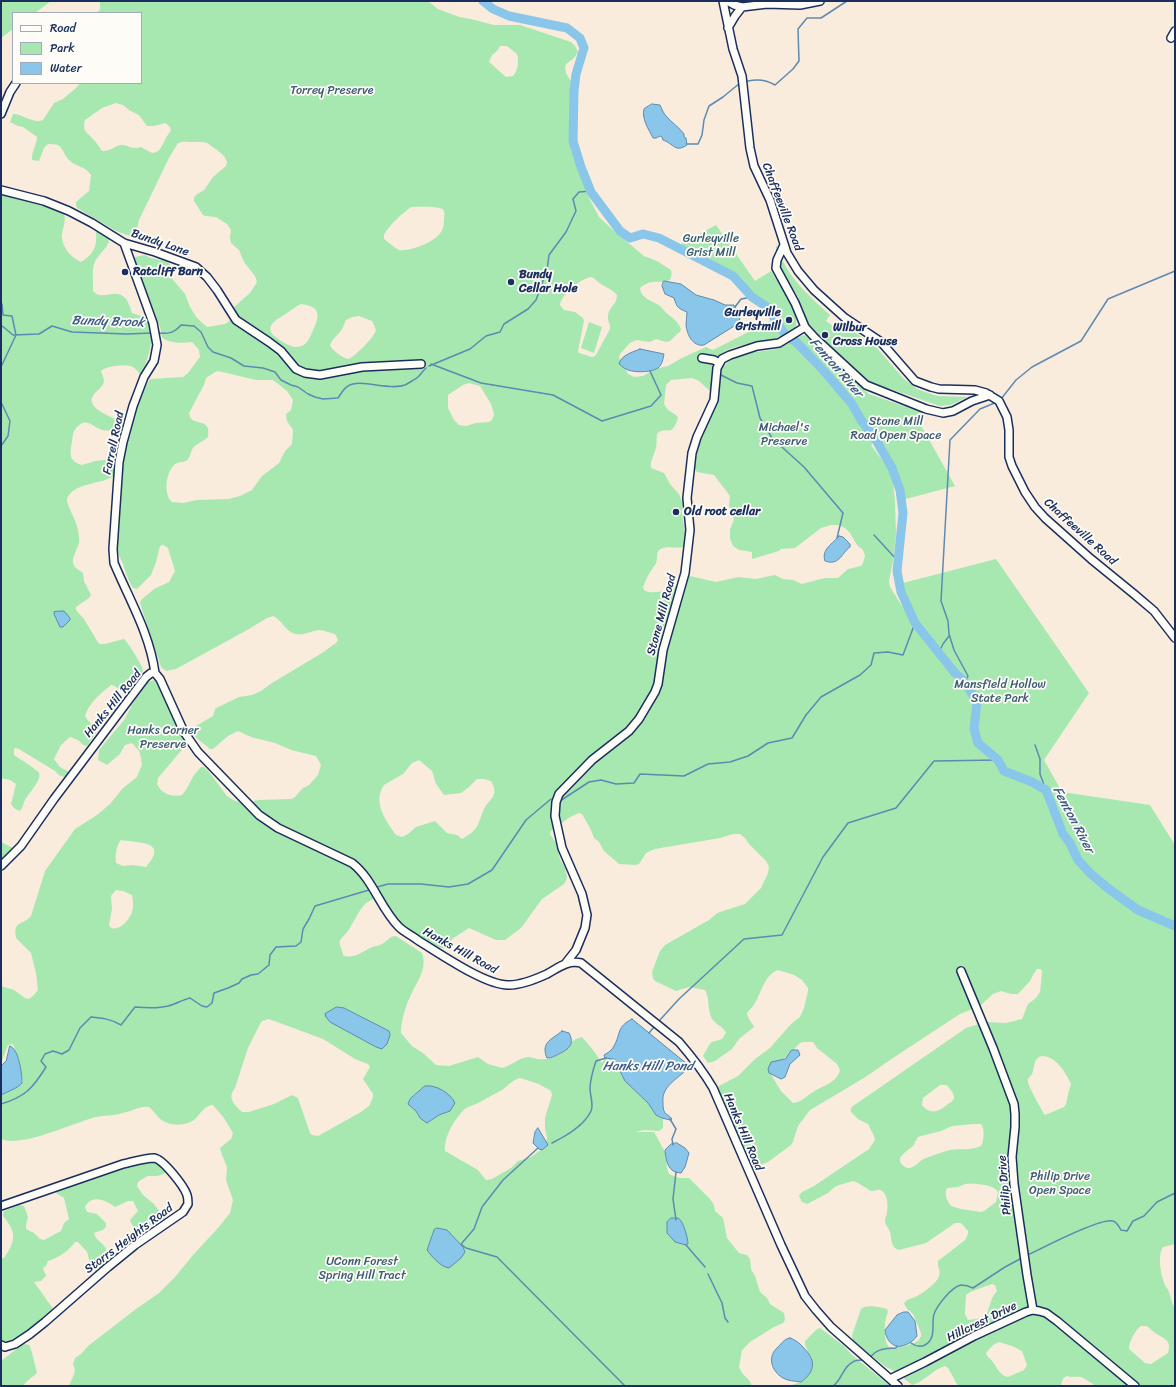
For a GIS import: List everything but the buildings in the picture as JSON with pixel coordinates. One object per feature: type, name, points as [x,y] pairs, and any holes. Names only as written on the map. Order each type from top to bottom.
[{"type":"street","name":"Chaffeeville Road","points":[[723,1],[733,49],[742,76],[750,148],[754,166],[770,200],[789,258],[798,271],[814,290],[846,318],[881,342],[915,381],[931,387],[975,390],[990,395],[999,401],[1007,418],[1009,456],[1017,476],[1035,507],[1045,518],[1091,559],[1154,611],[1175,638]]},
{"type":"street","points":[[727,1],[734,6],[742,7],[762,4],[800,5],[820,1]]},
{"type":"street","points":[[728,28],[742,7]]},
{"type":"street","points":[[1,114],[10,92],[15,84]]},
{"type":"street","name":"Bundy Lane","points":[[1,190],[44,201],[69,211],[92,223],[124,243],[155,252],[196,267],[207,277],[217,290],[236,320],[270,342],[281,351],[296,368],[305,373],[320,375],[362,367],[421,364]]},
{"type":"street","name":"Farrell Road","points":[[124,243],[153,323],[157,345],[154,361],[144,377],[133,406],[123,442],[119,462],[112,549],[114,563],[147,640],[155,673]]},
{"type":"street","points":[[784,245],[777,260],[776,268],[806,327],[815,338],[866,385],[926,409],[943,413],[950,412],[972,401],[990,395]]},
{"type":"street","points":[[702,358],[719,362],[722,359],[740,351],[779,343],[806,327]]},
{"type":"street","name":"Stone Mill Road","points":[[565,964],[576,950],[586,925],[587,913],[582,894],[562,848],[555,816],[556,802],[559,794],[592,760],[629,731],[639,719],[656,688],[660,676],[663,650],[685,573],[690,530],[687,498],[692,453],[697,437],[714,400],[717,368],[719,362]]},
{"type":"street","name":"Hanks Hill Road","points":[[1,866],[21,846],[54,799],[146,677],[152,673],[155,673],[160,678],[184,732],[198,752],[236,793],[259,815],[278,828],[352,864],[359,869],[366,876],[389,916],[400,928],[443,956],[494,983],[509,985],[527,981],[546,974],[565,964],[572,962],[581,963],[679,1042],[695,1061],[713,1088],[781,1245],[806,1296],[831,1327],[898,1386]]},
{"type":"street","points":[[576,950],[577,957],[581,963]]},
{"type":"street","name":"Philip Drive","points":[[961,971],[993,1048],[1014,1104],[1015,1127],[1012,1157],[1014,1184],[1033,1310]]},
{"type":"street","name":"Storrs Heights Road","points":[[1,1206],[123,1164],[156,1158],[164,1164],[180,1184],[187,1195],[188,1204],[183,1212],[135,1245],[45,1322],[15,1344],[5,1347],[1,1345]]},
{"type":"street","name":"Hillcrest Drive","points":[[890,1379],[974,1336],[1033,1310],[1046,1313],[1057,1321],[1135,1386]]},
{"type":"green space","points":[[1,1],[51,1],[36,12],[12,12],[12,30],[1,38]]},
{"type":"green space","points":[[100,1],[428,1],[438,9],[459,17],[494,25],[520,25],[571,42],[578,52],[574,58],[566,64],[565,67],[566,73],[573,85],[569,138],[587,194],[599,217],[614,231],[644,256],[657,261],[671,270],[671,278],[669,280],[663,282],[653,282],[640,288],[645,297],[660,306],[676,321],[681,329],[680,332],[670,341],[666,342],[656,339],[650,342],[636,340],[630,343],[620,354],[619,358],[628,374],[634,377],[643,376],[655,369],[668,366],[706,347],[713,350],[772,320],[761,299],[746,286],[727,276],[703,260],[672,249],[716,225],[755,281],[771,271],[789,299],[796,315],[797,322],[795,328],[786,334],[766,341],[735,347],[726,351],[718,357],[724,366],[736,357],[780,348],[798,337],[805,335],[869,394],[921,412],[918,420],[955,486],[902,500],[894,470],[887,457],[875,441],[871,445],[888,468],[893,481],[896,535],[889,581],[890,587],[902,606],[903,583],[996,559],[1089,693],[1044,760],[1062,792],[1150,805],[1175,845],[1175,1244],[1163,1247],[1160,1260],[1165,1286],[1168,1289],[1175,1308],[1175,1386],[1096,1386],[1081,1377],[1067,1376],[1063,1379],[1061,1386],[958,1386],[948,1368],[945,1366],[912,1385],[853,1341],[852,1335],[861,1309],[870,1306],[887,1309],[888,1312],[885,1325],[885,1335],[889,1347],[895,1349],[919,1340],[921,1333],[913,1314],[907,1309],[904,1303],[918,1296],[936,1282],[939,1274],[938,1261],[965,1240],[968,1231],[961,1223],[955,1223],[926,1243],[899,1250],[893,1245],[890,1232],[885,1222],[887,1214],[887,1201],[881,1190],[871,1191],[853,1181],[836,1186],[828,1193],[807,1204],[802,1202],[799,1196],[802,1192],[814,1186],[869,1149],[875,1140],[868,1124],[858,1119],[851,1112],[851,1108],[853,1106],[966,1028],[986,1022],[1006,1023],[1022,1019],[1028,1004],[1036,998],[1040,992],[1041,969],[1037,969],[1030,981],[1018,994],[1011,994],[1001,991],[993,994],[980,1006],[960,1014],[864,1078],[810,1110],[798,1126],[791,1145],[768,1162],[758,1166],[752,1162],[748,1156],[732,1125],[723,1101],[716,1092],[719,1086],[738,1076],[755,1059],[770,1048],[791,1024],[800,1017],[804,1008],[808,988],[802,980],[794,975],[778,970],[770,975],[754,1004],[747,1013],[754,1027],[739,1039],[732,1049],[715,1061],[708,1063],[703,1056],[708,1047],[712,1042],[722,1039],[726,1033],[712,1019],[708,997],[705,990],[689,987],[676,991],[655,981],[652,972],[660,951],[665,945],[709,920],[717,913],[745,904],[761,888],[768,873],[769,867],[766,861],[745,838],[740,834],[733,834],[720,838],[655,849],[646,853],[639,864],[619,864],[604,851],[599,842],[594,838],[582,814],[579,813],[570,817],[551,831],[550,834],[556,843],[560,859],[565,868],[567,878],[564,884],[542,899],[521,928],[505,940],[496,940],[469,928],[452,939],[448,948],[436,947],[420,938],[398,922],[379,895],[363,906],[348,931],[340,940],[340,946],[343,955],[350,957],[372,947],[381,945],[390,938],[396,936],[422,953],[424,965],[406,1005],[401,1033],[412,1046],[436,1065],[449,1066],[478,1057],[488,1064],[502,1068],[518,1060],[529,1057],[548,1059],[562,1053],[571,1042],[582,1037],[602,1063],[605,1058],[614,1059],[625,1081],[648,1103],[656,1115],[663,1119],[663,1128],[659,1131],[645,1130],[635,1132],[654,1132],[665,1152],[669,1174],[679,1178],[689,1178],[710,1199],[714,1205],[715,1211],[723,1218],[727,1238],[739,1253],[747,1255],[750,1259],[751,1269],[760,1292],[767,1298],[770,1304],[784,1313],[785,1320],[783,1323],[750,1342],[742,1350],[739,1367],[752,1386],[69,1386],[75,1370],[73,1364],[75,1358],[88,1346],[159,1293],[175,1277],[230,1213],[233,1200],[226,1180],[227,1167],[220,1148],[231,1139],[233,1133],[224,1118],[213,1105],[210,1105],[205,1108],[194,1120],[183,1124],[166,1123],[149,1107],[145,1107],[120,1114],[96,1117],[34,1138],[10,1141],[1,1139],[1,1093],[21,1085],[23,1082],[14,1046],[12,1044],[8,1045],[1,1063],[1,986],[14,990],[25,998],[29,999],[38,990],[31,953],[16,938],[16,928],[19,924],[31,916],[45,871],[75,829],[97,815],[110,804],[123,788],[137,777],[142,765],[141,758],[139,751],[132,743],[125,745],[120,754],[107,765],[98,760],[99,750],[124,720],[131,706],[148,682],[154,680],[158,683],[186,745],[158,778],[157,784],[161,790],[174,796],[182,795],[194,775],[201,767],[204,767],[227,796],[235,801],[245,803],[258,800],[290,799],[294,798],[318,775],[321,765],[316,756],[291,750],[275,743],[251,737],[238,731],[228,736],[213,749],[210,749],[196,738],[191,729],[213,716],[215,709],[218,707],[239,697],[252,695],[261,691],[322,653],[338,640],[335,634],[321,630],[295,634],[288,630],[273,616],[176,669],[166,671],[161,667],[140,603],[141,600],[154,589],[169,582],[175,571],[168,548],[163,545],[160,546],[151,575],[137,589],[133,588],[128,579],[117,546],[124,454],[134,412],[150,379],[183,377],[188,373],[200,357],[199,350],[192,342],[172,342],[162,337],[160,327],[134,260],[135,257],[145,255],[150,258],[167,261],[171,266],[170,276],[185,294],[190,307],[197,318],[207,327],[225,324],[228,322],[234,307],[250,293],[257,282],[255,276],[244,262],[239,250],[231,243],[231,230],[227,224],[216,217],[203,215],[194,201],[196,195],[204,190],[213,177],[226,166],[227,162],[224,157],[209,144],[205,142],[178,143],[169,158],[139,220],[136,233],[133,236],[116,231],[77,208],[76,202],[89,191],[91,175],[84,168],[70,161],[66,157],[62,148],[58,145],[48,144],[44,148],[39,161],[32,160],[32,154],[37,137],[23,127],[10,122],[13,114],[36,121],[43,120],[54,103],[63,99],[79,84],[142,84],[142,12],[97,12],[100,10]],"holes":[[[500,46],[507,46],[517,54],[518,62],[515,74],[513,76],[506,77],[489,62],[492,55]],[[116,103],[123,105],[139,115],[147,126],[165,123],[171,130],[160,150],[155,153],[141,147],[134,148],[124,145],[102,151],[86,132],[84,127],[85,120],[102,108]],[[411,207],[442,209],[444,213],[443,229],[430,242],[410,249],[399,250],[384,239],[384,235],[396,220]],[[590,277],[617,295],[616,301],[608,313],[610,329],[597,353],[592,357],[579,353],[578,351],[584,321],[583,318],[575,312],[564,310],[560,305],[561,301],[571,288]],[[301,304],[311,306],[316,311],[317,318],[306,343],[300,347],[293,347],[274,336],[270,328],[274,322]],[[359,316],[372,321],[376,330],[365,346],[349,359],[339,354],[330,346],[332,341],[342,329],[346,320]],[[218,371],[256,380],[273,380],[287,391],[293,400],[291,410],[286,414],[287,421],[293,430],[292,444],[285,451],[279,463],[262,476],[252,490],[240,496],[229,499],[197,500],[183,503],[172,502],[167,494],[167,478],[171,469],[174,465],[188,460],[193,448],[208,437],[207,426],[193,420],[189,413],[204,385],[206,378]],[[692,378],[699,381],[712,393],[710,419],[698,447],[693,467],[697,472],[714,475],[730,496],[729,506],[734,520],[730,529],[730,539],[733,546],[739,550],[752,552],[752,559],[779,551],[781,549],[795,548],[821,528],[831,525],[838,525],[845,528],[850,533],[857,545],[863,550],[865,556],[861,566],[848,569],[838,578],[825,578],[802,584],[793,580],[783,579],[775,575],[756,579],[738,577],[716,582],[690,576],[678,585],[669,589],[659,592],[645,591],[643,588],[644,585],[656,563],[659,550],[665,548],[684,547],[686,537],[682,514],[683,504],[679,494],[670,484],[664,473],[651,468],[657,434],[663,430],[671,430],[678,418],[668,410],[664,404],[666,385],[671,380]],[[469,383],[480,386],[491,404],[494,414],[492,420],[489,422],[476,423],[466,426],[459,425],[454,420],[448,408],[448,395],[463,385]],[[419,760],[432,771],[436,784],[444,795],[461,793],[477,779],[491,781],[494,794],[484,809],[475,830],[462,839],[457,835],[447,833],[435,821],[416,827],[402,837],[396,835],[388,824],[382,811],[379,798],[384,785],[403,774],[412,763]],[[121,840],[148,844],[153,847],[154,852],[146,867],[133,865],[123,866],[116,863],[116,851]],[[116,890],[132,895],[133,908],[129,918],[118,928],[114,929],[109,925],[112,909],[111,896]],[[353,1013],[389,1031],[382,1049],[345,1030]],[[269,1019],[323,1039],[355,1059],[368,1064],[370,1067],[363,1079],[373,1094],[373,1097],[369,1106],[361,1112],[318,1136],[310,1133],[298,1098],[292,1095],[274,1104],[249,1112],[242,1112],[232,1101],[232,1095],[248,1048],[262,1021]],[[813,1042],[817,1048],[837,1064],[840,1070],[836,1078],[829,1084],[793,1103],[781,1091],[769,1071],[800,1043]],[[1042,1056],[1052,1059],[1060,1066],[1071,1084],[1064,1107],[1045,1115],[1028,1082],[1037,1059]],[[520,1078],[539,1084],[551,1091],[552,1095],[545,1118],[547,1138],[545,1147],[531,1157],[518,1161],[511,1168],[492,1179],[486,1180],[478,1170],[445,1151],[446,1139],[454,1122],[466,1108],[502,1090]],[[940,1085],[947,1085],[952,1092],[954,1098],[953,1100],[937,1111],[931,1111],[922,1105],[923,1098]],[[425,1087],[450,1111],[439,1115],[431,1121],[420,1118],[416,1111],[408,1104],[410,1099]],[[981,1124],[984,1132],[981,1146],[950,1150],[924,1159],[910,1168],[907,1168],[900,1162],[900,1158],[913,1146],[918,1137],[941,1131],[952,1126]],[[965,1184],[978,1184],[992,1187],[998,1192],[996,1202],[981,1212],[951,1206],[947,1200],[947,1188],[958,1187]],[[992,1284],[995,1285],[997,1291],[992,1298],[984,1318],[968,1320],[965,1314],[966,1295],[970,1292]],[[1141,1326],[1147,1326],[1164,1338],[1169,1345],[1168,1353],[1151,1364],[1145,1363],[1129,1349],[1130,1343]],[[999,1342],[1022,1351],[1027,1365],[1024,1370],[1008,1377],[1000,1373],[986,1353],[993,1345]]]},
{"type":"green space","points":[[1,193],[41,203],[63,213],[65,219],[62,235],[64,246],[71,256],[81,262],[94,250],[96,232],[99,232],[109,238],[107,246],[94,265],[93,291],[101,295],[121,295],[125,298],[132,313],[147,318],[151,333],[149,353],[142,374],[130,366],[116,366],[103,369],[101,371],[104,381],[93,396],[93,405],[101,412],[121,421],[122,425],[120,429],[104,430],[89,423],[82,423],[75,429],[73,434],[71,456],[74,461],[82,465],[95,461],[114,459],[114,475],[105,480],[75,490],[70,494],[67,500],[79,535],[79,542],[73,561],[74,565],[83,573],[84,581],[91,595],[76,607],[76,610],[84,619],[99,644],[124,639],[141,664],[143,671],[126,693],[111,685],[99,695],[89,707],[85,716],[97,731],[87,746],[70,737],[61,745],[54,759],[60,767],[69,772],[66,777],[60,776],[55,771],[19,749],[14,749],[14,755],[39,773],[37,783],[25,800],[20,811],[15,809],[11,804],[16,784],[10,780],[1,778]]},
{"type":"green space","points":[[776,244],[785,266],[791,275],[830,315],[826,321],[840,331],[844,325],[875,346],[903,378],[917,389],[937,396],[967,397],[951,405],[940,406],[870,382],[811,328],[798,297],[779,266],[776,255]]},
{"type":"green space","points":[[589,322],[602,327],[594,353],[581,348]]},
{"type":"green space","points":[[1,842],[13,849],[1,861]]},
{"type":"green space","points":[[151,1161],[161,1165],[164,1168],[165,1173],[159,1176],[147,1176],[138,1182],[137,1186],[143,1195],[154,1204],[159,1211],[164,1213],[166,1218],[149,1227],[146,1232],[138,1235],[130,1220],[138,1211],[133,1201],[128,1201],[115,1207],[103,1200],[95,1199],[88,1203],[85,1207],[87,1212],[97,1214],[106,1223],[104,1229],[94,1233],[95,1236],[114,1258],[97,1272],[91,1267],[87,1252],[78,1242],[75,1242],[63,1254],[48,1261],[46,1266],[43,1268],[46,1276],[41,1281],[34,1282],[54,1310],[29,1331],[15,1339],[1,1341],[1,1258],[4,1258],[13,1241],[13,1232],[3,1216],[4,1211],[19,1205],[24,1206],[28,1217],[26,1229],[34,1233],[40,1239],[44,1240],[61,1231],[64,1223],[69,1219],[64,1198],[56,1193],[57,1191],[83,1180]]},
{"type":"green space","points":[[820,1328],[844,1346],[852,1355],[890,1386],[789,1386],[803,1381],[809,1373],[812,1360],[805,1345],[805,1341],[817,1329]]},
{"type":"green space","points":[[23,1344],[29,1345],[30,1347],[37,1373],[23,1386],[1,1386],[1,1361]]},
{"type":"water","points":[[652,104],[660,105],[666,116],[684,134],[687,145],[677,148],[663,140],[660,136],[653,138],[646,124],[643,113],[644,109]]},
{"type":"water","points":[[664,281],[681,284],[696,295],[725,305],[734,305],[740,317],[739,323],[704,345],[697,344],[691,340],[688,333],[686,325],[687,312],[678,307],[674,298],[665,294],[662,286]]},
{"type":"water","points":[[640,349],[664,354],[662,362],[658,368],[646,372],[636,372],[627,370],[619,364],[622,358]]},
{"type":"water","points":[[839,536],[843,537],[850,544],[850,547],[837,561],[825,561],[824,557],[826,550]]},
{"type":"water","points":[[64,611],[70,620],[63,627],[60,627],[54,612]]},
{"type":"water","points":[[337,1007],[344,1008],[389,1031],[390,1035],[387,1044],[382,1049],[376,1047],[330,1022],[325,1014]]},
{"type":"water","name":"Hanks Hill Pond","points":[[632,1019],[687,1064],[687,1069],[670,1084],[664,1092],[663,1109],[672,1119],[670,1120],[656,1115],[648,1103],[625,1081],[614,1059],[605,1058],[604,1055],[613,1047],[623,1025]]},
{"type":"water","points":[[562,1031],[569,1033],[571,1037],[570,1046],[563,1052],[547,1058],[545,1053],[546,1045],[551,1039]]},
{"type":"water","points":[[10,1046],[16,1052],[18,1057],[21,1068],[22,1083],[16,1088],[1,1095],[1,1066],[6,1061]]},
{"type":"water","points":[[792,1050],[798,1050],[800,1055],[790,1064],[785,1077],[781,1079],[769,1073],[768,1069],[771,1062],[785,1059]]},
{"type":"water","points":[[425,1086],[443,1090],[455,1103],[450,1111],[439,1115],[427,1123],[420,1118],[416,1111],[408,1104],[410,1099]]},
{"type":"water","points":[[538,1128],[548,1145],[542,1150],[533,1143],[535,1132]]},
{"type":"water","points":[[677,1143],[685,1148],[689,1153],[685,1167],[681,1173],[670,1169],[665,1154],[665,1150],[671,1144]]},
{"type":"water","points":[[671,1218],[678,1218],[682,1222],[688,1244],[686,1245],[675,1242],[667,1233],[667,1222]]},
{"type":"water","points":[[437,1228],[447,1230],[463,1247],[465,1252],[461,1258],[449,1268],[440,1264],[427,1250],[434,1230]]},
{"type":"water","points":[[908,1312],[915,1321],[917,1336],[909,1343],[898,1347],[889,1341],[885,1330],[897,1315]]},
{"type":"water","points":[[790,1338],[803,1347],[812,1361],[812,1370],[801,1382],[783,1378],[773,1367],[772,1363],[772,1355],[785,1340]]},
{"type":"waterway","name":"Fenton River","points":[[483,1],[493,9],[509,16],[567,28],[580,38],[584,48],[576,74],[574,91],[573,141],[591,192],[620,231],[630,238],[643,234],[659,238],[733,276],[752,297],[767,307],[786,336],[795,341],[801,347],[852,404],[861,420],[876,440],[892,468],[900,490],[903,513],[897,571],[901,592],[915,623],[955,673],[965,682],[977,702],[974,729],[978,743],[998,760],[1004,771],[1032,782],[1046,790],[1063,834],[1070,843],[1078,860],[1091,874],[1138,910],[1175,926]]},
{"type":"waterway","points":[[748,81],[762,80],[775,85],[793,69],[799,61],[798,29],[807,18],[821,18],[847,1]]},
{"type":"waterway","points":[[687,144],[698,144],[702,135],[704,120],[709,106],[740,83]]},
{"type":"waterway","name":"Bundy Brook","points":[[429,366],[470,349],[486,336],[500,332],[504,324],[528,309],[536,300],[547,270],[549,255],[566,232],[576,211],[573,199],[579,192],[591,191],[605,210]]},
{"type":"waterway","points":[[1001,399],[1016,380],[1032,367],[1081,341],[1108,299],[1175,271]]},
{"type":"waterway","points":[[735,307],[741,299],[752,297]]},
{"type":"waterway","name":"Bundy Brook","points":[[1,304],[3,315],[12,316],[16,335],[1,367]]},
{"type":"waterway","name":"Bundy Brook","points":[[1,325],[13,335],[39,334],[52,326],[72,332],[127,334],[152,333]]},
{"type":"waterway","name":"Bundy Brook","points":[[158,333],[171,332],[176,330],[181,325],[194,326],[201,332],[208,347],[213,352],[231,358],[244,366],[263,368],[275,372],[281,380],[298,387],[308,394],[323,399],[338,398],[348,386],[353,384],[360,383],[391,387],[405,385],[418,377],[426,368]]},
{"type":"waterway","points":[[431,364],[481,383],[553,395],[602,421],[651,406],[661,395],[650,371]]},
{"type":"waterway","points":[[721,375],[737,383],[752,386],[760,418],[772,438],[804,467],[843,513],[837,538]]},
{"type":"waterway","name":"Bundy Brook","points":[[1,402],[10,421],[8,436],[1,446]]},
{"type":"waterway","points":[[965,682],[968,676],[954,650],[949,634],[948,621],[941,601],[950,440],[980,409],[997,402]]},
{"type":"waterway","points":[[874,535],[897,560]]},
{"type":"waterway","points":[[560,801],[589,782],[601,780],[616,784],[634,783],[640,774],[684,776],[708,764],[730,762],[748,756],[768,743],[792,738],[806,715],[821,697],[860,675],[871,665],[874,653],[888,652],[903,655],[915,623]]},
{"type":"waterway","points":[[939,652],[949,636]]},
{"type":"waterway","points":[[1035,745],[1040,759],[1040,774],[1046,790]]},
{"type":"waterway","points":[[659,1021],[679,999],[744,939],[782,935],[823,857],[848,823],[896,808],[934,761],[998,760]]},
{"type":"waterway","points":[[377,887],[388,884],[421,884],[449,887],[468,884],[492,870],[526,820],[551,799]]},
{"type":"waterway","points":[[1,1104],[28,1091],[46,1067],[41,1061],[45,1054],[53,1051],[62,1054],[69,1050],[80,1028],[91,1017],[114,1021],[121,1025],[135,1007],[164,1007],[190,998],[202,1006],[207,1007],[212,1003],[214,993],[239,983],[242,979],[251,975],[258,974],[269,965],[270,955],[276,947],[296,946],[301,942],[303,929],[315,906],[369,890]]},
{"type":"waterway","points":[[649,1033],[654,1027]]},
{"type":"waterway","points":[[552,1143],[574,1130],[588,1116],[592,1109],[590,1085],[596,1061],[606,1058]]},
{"type":"waterway","points":[[670,1119],[676,1129],[672,1139],[673,1145]]},
{"type":"waterway","points":[[462,1243],[474,1229],[482,1207],[503,1180],[538,1148]]},
{"type":"waterway","points":[[676,1172],[673,1199],[676,1220]]},
{"type":"waterway","points":[[1028,1255],[1071,1234],[1106,1221],[1113,1221],[1121,1230],[1127,1231],[1133,1221],[1144,1216],[1157,1202],[1175,1193]]},
{"type":"waterway","points":[[461,1244],[466,1248],[497,1257],[625,1386]]},
{"type":"waterway","points":[[686,1245],[705,1267]]},
{"type":"waterway","points":[[911,1343],[916,1346],[923,1346],[929,1342],[933,1331],[934,1314],[941,1302],[953,1289],[961,1285],[973,1288],[1020,1259]]},
{"type":"waterway","points":[[708,1274],[722,1303],[725,1318],[728,1322]]},
{"type":"waterway","points":[[870,1358],[875,1352],[896,1348],[897,1346]]},
{"type":"waterway","points":[[833,1386],[850,1364],[855,1361],[862,1360]]},
{"type":"place","name":"Ratcliff Barn","points":[[125,272]]},
{"type":"place","name":"Bundy Cellar Hole","points":[[511,282]]},
{"type":"place","name":"Gurleyville Gristmill","points":[[789,320]]},
{"type":"place","name":"Wilbur Cross House","points":[[825,335]]},
{"type":"place","name":"Old root cellar","points":[[676,512]]},
{"type":"park label","name":"Torrey Preserve","points":[[332,91]]},
{"type":"park label","name":"Gurleyville Grist Mill","points":[[711,246]]},
{"type":"park label","name":"Stone Mill Road Open Space","points":[[896,429]]},
{"type":"park label","name":"Michael's Preserve","points":[[784,435]]},
{"type":"park label","name":"Mansfield Hollow State Park","points":[[1000,692]]},
{"type":"park label","name":"Hanks Corner Preserve","points":[[163,738]]},
{"type":"park label","name":"Philip Drive Open Space","points":[[1060,1184]]},
{"type":"park label","name":"UConn Forest Spring Hill Tract","points":[[362,1269]]}]
